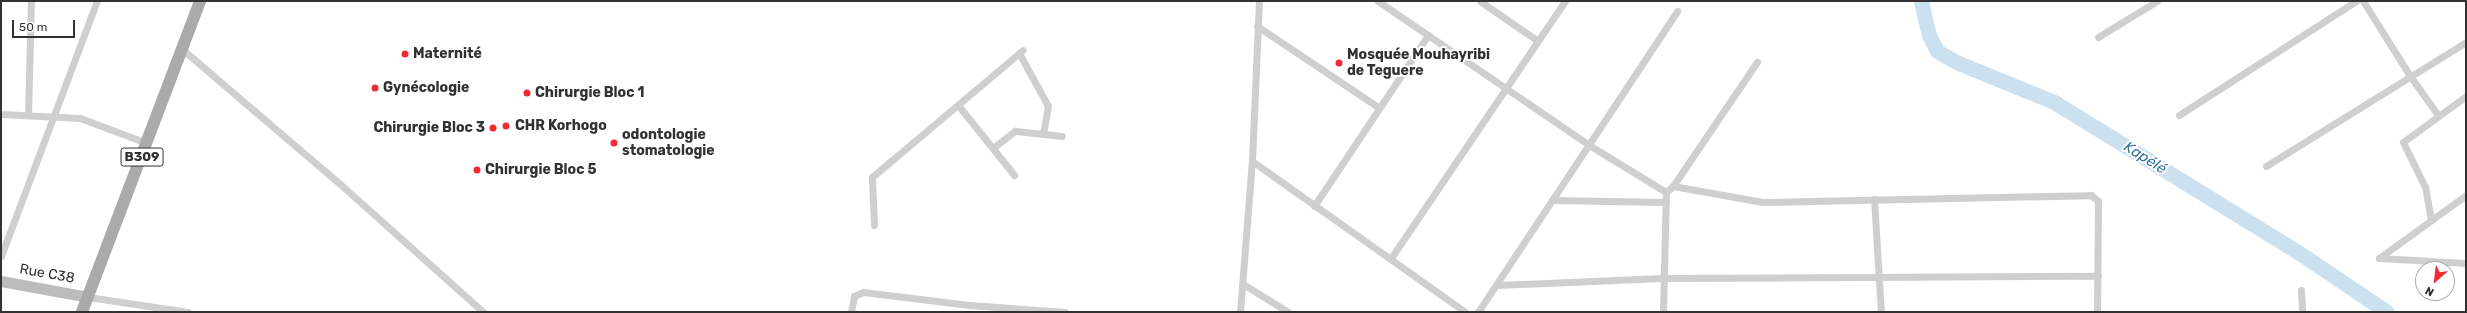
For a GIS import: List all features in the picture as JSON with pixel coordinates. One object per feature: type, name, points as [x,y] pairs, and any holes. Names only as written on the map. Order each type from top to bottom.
[{"type":"main road","name":"B309","points":[[82,312],[200,1]]},
{"type":"street","points":[[28,115],[31,1]]},
{"type":"street","points":[[1,256],[97,1]]},
{"type":"street","points":[[1240,312],[1252,161],[1259,1]]},
{"type":"street","points":[[1378,1],[1589,145],[1666,192]]},
{"type":"street","points":[[1480,1],[1538,41]]},
{"type":"street","points":[[1391,258],[1565,1]]},
{"type":"street","points":[[2098,37],[2157,1]]},
{"type":"street","points":[[2179,115],[2356,1]]},
{"type":"street","points":[[2363,1],[2410,76],[2438,115]]},
{"type":"street","points":[[1478,312],[1677,11]]},
{"type":"street","points":[[1257,26],[1378,108]]},
{"type":"street","points":[[1314,206],[1428,35]]},
{"type":"street","points":[[2266,166],[2466,42]]},
{"type":"street","points":[[182,49],[334,179],[483,312]]},
{"type":"street","points":[[874,225],[872,177],[1021,52],[1048,106],[1042,134]]},
{"type":"street","points":[[1663,312],[1662,278],[1666,192],[1673,186],[1757,62]]},
{"type":"street","points":[[2431,220],[2425,188],[2403,142],[2466,96]]},
{"type":"street","points":[[958,105],[1014,175]]},
{"type":"street","points":[[1,114],[54,115],[80,118],[147,143]]},
{"type":"street","points":[[993,148],[1015,131],[1062,136]]},
{"type":"street","points":[[1252,161],[1314,206],[1391,258],[1464,312]]},
{"type":"street","points":[[1673,186],[1763,202],[2091,195],[2098,201],[2097,312]]},
{"type":"street","points":[[2466,195],[2380,258],[2466,262]]},
{"type":"street","points":[[1874,199],[1881,312]]},
{"type":"street","points":[[1552,200],[1666,202]]},
{"type":"street","points":[[1497,285],[1662,278],[2098,276]]},
{"type":"street","name":"Rue C38","points":[[1,281],[88,297]]},
{"type":"street","points":[[1243,284],[1288,312]]},
{"type":"street","points":[[2301,290],[2302,312]]},
{"type":"street","points":[[851,312],[854,296],[860,292],[969,308],[1066,312]]},
{"type":"street","points":[[88,297],[186,312]]},
{"type":"waterway","name":"Kapélé","points":[[1921,1],[1929,35],[1937,51],[1956,62],[2054,102],[2298,252],[2387,312]]},
{"type":"place","name":"Maternité","points":[[405,54]]},
{"type":"place","name":"Mosquée Mouhayribi de Teguere","points":[[1339,63]]},
{"type":"place","name":"Gynécologie","points":[[375,88]]},
{"type":"place","name":"Chirurgie Bloc 1","points":[[527,93]]},
{"type":"place","name":"CHR Korhogo","points":[[506,126]]},
{"type":"place","name":"Chirurgie Bloc 3","points":[[493,128]]},
{"type":"place","name":"odontologie stomatologie","points":[[614,143]]},
{"type":"place","name":"Chirurgie Bloc 5","points":[[477,170]]}]
